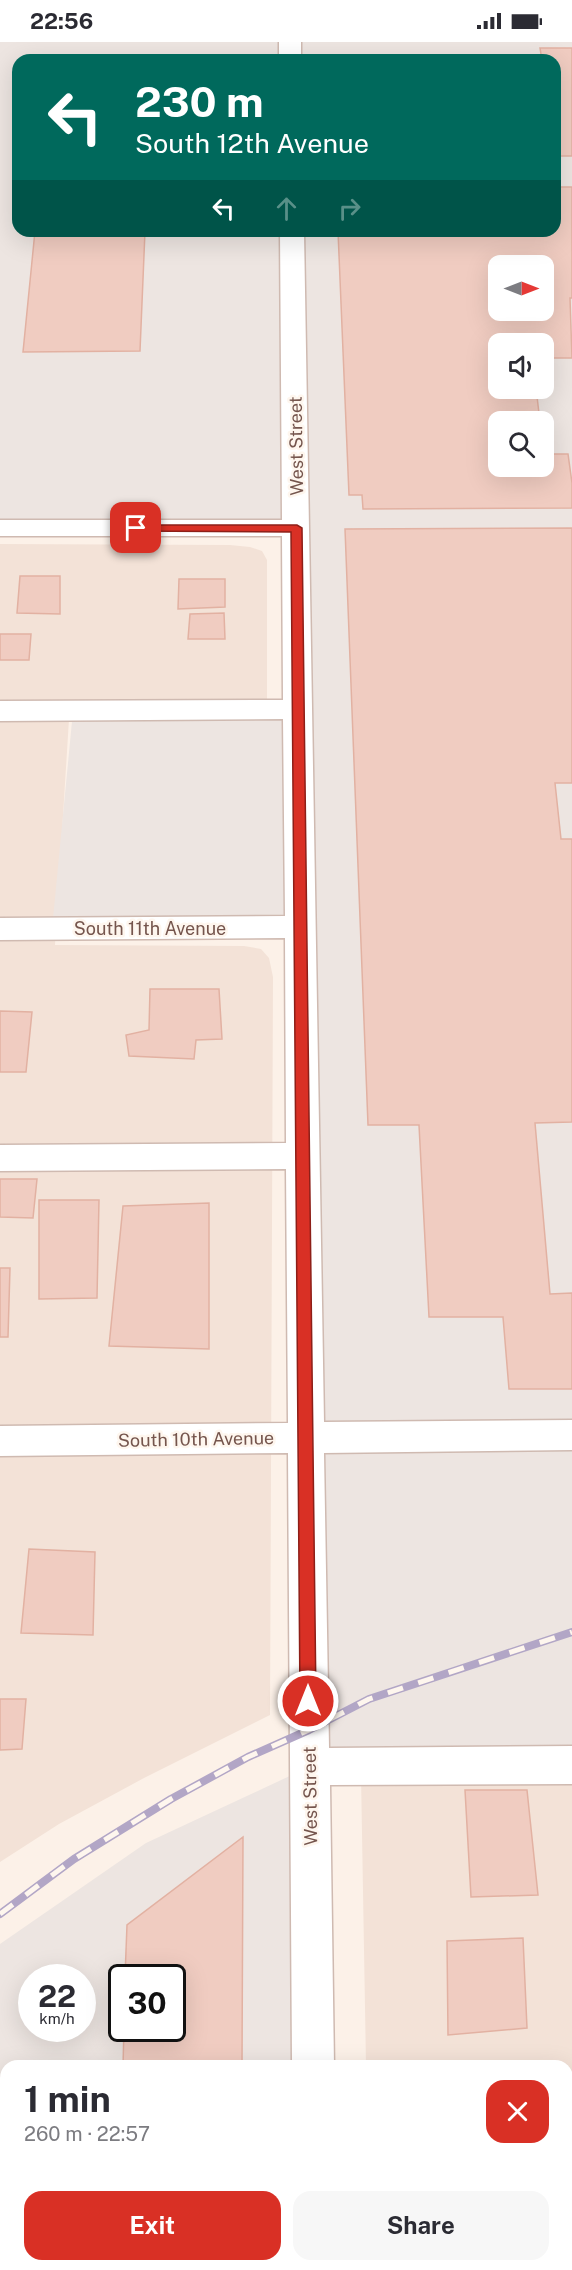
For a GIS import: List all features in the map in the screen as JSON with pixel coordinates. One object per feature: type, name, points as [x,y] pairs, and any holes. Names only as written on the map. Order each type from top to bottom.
[{"type":"street","name":"West Street","points":[[292,237],[313,2060]]},
{"type":"street","points":[[0,528],[297,528]]},
{"type":"street","points":[[0,711],[298,710]]},
{"type":"street","name":"South 11th Avenue","points":[[0,929],[301,927]]},
{"type":"street","points":[[0,1158],[303,1156]]},
{"type":"street","name":"South 10th Avenue","points":[[0,1441],[572,1435]]},
{"type":"street","points":[[309,1767],[572,1765]]},
{"type":"shaded area","points":[[0,42],[572,42],[572,1765],[309,1767],[301,927],[52,929],[73,711],[298,709],[297,529],[0,528]]},
{"type":"shaded area","points":[[0,544],[230,545],[262,551],[267,560],[267,702],[70,703],[55,945],[244,946],[261,949],[269,958],[273,977],[270,1715],[144,1778],[59,1824],[0,1862]]},
{"type":"shaded area","points":[[309,1767],[313,2060],[0,2060],[0,1944],[146,1843]]},
{"type":"shaded area","points":[[572,1771],[572,2060],[366,2060],[361,1775]]},
{"type":"building","points":[[540,48],[572,48],[572,156],[561,156],[561,54],[541,54]]},
{"type":"building","points":[[561,187],[572,187],[572,298],[570,298],[572,358],[554,358],[554,333],[488,333],[488,399],[537,399],[539,411],[488,411],[488,477],[554,477],[554,454],[568,454],[572,483],[572,508],[363,509],[362,495],[349,495],[338,237],[561,237]]},
{"type":"building","points":[[34,237],[145,237],[140,351],[23,352]]},
{"type":"building","points":[[572,528],[572,783],[555,783],[561,839],[572,839],[572,1122],[535,1123],[550,1294],[572,1293],[572,1389],[509,1389],[503,1317],[429,1317],[419,1125],[368,1125],[345,529]]},
{"type":"building","points":[[20,576],[60,576],[60,614],[17,613]]},
{"type":"building","points":[[179,579],[225,579],[225,607],[178,609]]},
{"type":"building","points":[[224,613],[225,639],[188,639],[190,614]]},
{"type":"building","points":[[0,634],[31,634],[29,660],[0,660]]},
{"type":"building","points":[[150,989],[219,989],[222,1039],[196,1040],[194,1059],[129,1056],[126,1035],[149,1030]]},
{"type":"building","points":[[0,1011],[32,1012],[26,1072],[0,1072]]},
{"type":"building","points":[[0,1179],[37,1179],[33,1218],[0,1217]]},
{"type":"building","points":[[39,1200],[99,1200],[97,1298],[39,1299]]},
{"type":"building","points":[[209,1203],[209,1349],[109,1346],[123,1206]]},
{"type":"building","points":[[0,1268],[10,1268],[8,1337],[0,1337]]},
{"type":"building","points":[[29,1549],[95,1552],[93,1635],[21,1633]]},
{"type":"building","points":[[0,1699],[26,1699],[22,1749],[0,1750]]},
{"type":"building","points":[[465,1790],[527,1790],[538,1895],[471,1897]]},
{"type":"building","points":[[243,1837],[242,2060],[123,2060],[124,2042],[186,2042],[186,1964],[126,1964],[127,1925]]},
{"type":"building","points":[[523,1938],[527,2028],[448,2035],[447,1941]]},
{"type":"railway","points":[[0,1914],[74,1859],[171,1799],[248,1757],[309,1730],[369,1699],[572,1632]]},
{"type":"route","points":[[136,528],[297,528],[308,1701]]}]
